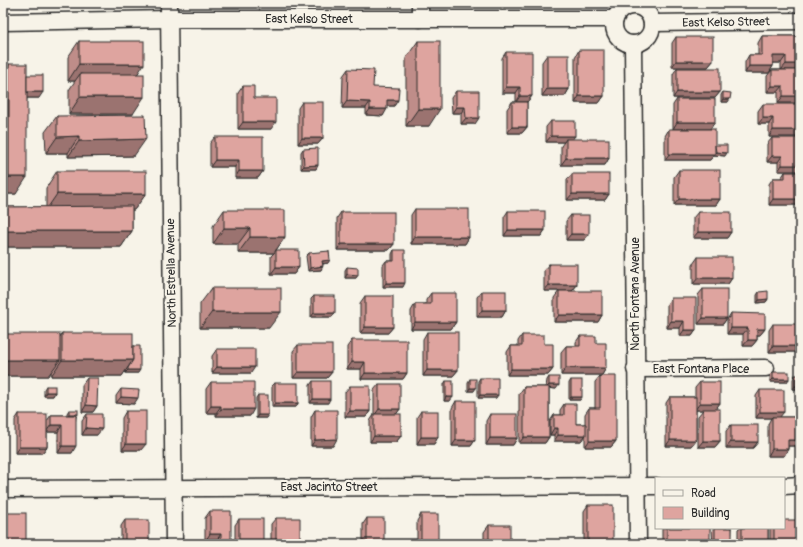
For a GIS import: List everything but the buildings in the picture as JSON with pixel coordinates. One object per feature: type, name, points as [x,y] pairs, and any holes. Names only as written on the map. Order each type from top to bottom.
[{"type":"street","name":"North Estrella Avenue","points":[[169,3],[174,544]]},
{"type":"street","points":[[420,3],[420,19]]},
{"type":"street","points":[[634,5],[645,10],[652,23],[651,32],[647,38],[642,42],[634,44],[623,41],[618,37],[615,32],[614,25],[615,19],[623,9],[634,5]]},
{"type":"street","name":"East Kelso Street","points":[[3,22],[169,19],[615,19]]},
{"type":"street","name":"East Kelso Street","points":[[652,23],[800,21]]},
{"type":"street","name":"North Fontana Avenue","points":[[634,44],[636,254],[635,369],[638,544]]},
{"type":"street","name":"East Fontana Place","points":[[635,369],[766,368]]},
{"type":"street","name":"East Jacinto Street","points":[[3,489],[655,486]]},
{"type":"street","points":[[785,486],[800,486]]}]
